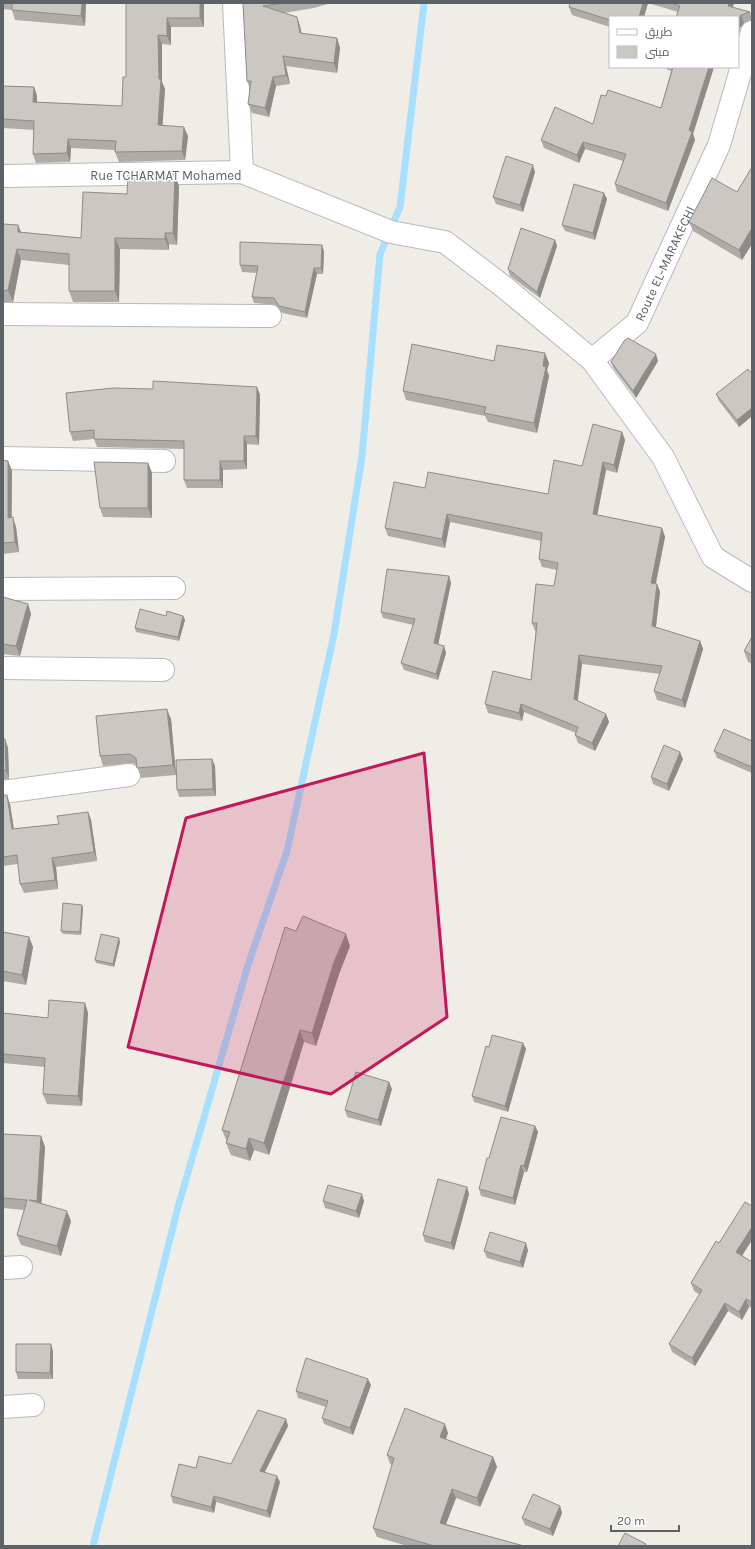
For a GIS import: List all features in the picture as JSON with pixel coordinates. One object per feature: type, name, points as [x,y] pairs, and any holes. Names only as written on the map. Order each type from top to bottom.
[{"type":"street","points":[[234,3],[242,172]]},
{"type":"street","name":"Route EL-MARAKECHI","points":[[592,360],[637,323],[719,145],[752,32]]},
{"type":"street","name":"Rue TCHARMAT Mohamed","points":[[3,176],[242,172],[391,232],[445,242],[504,287],[592,360]]},
{"type":"street","points":[[3,314],[270,316]]},
{"type":"street","points":[[592,360],[663,457],[713,557],[752,581]]},
{"type":"street","points":[[3,458],[164,461]]},
{"type":"street","points":[[3,590],[174,588]]},
{"type":"street","points":[[3,668],[163,670]]},
{"type":"street","points":[[3,792],[129,775]]},
{"type":"street","points":[[3,1407],[33,1405]]},
{"type":"highlighted area","points":[[424,753],[447,1017],[331,1094],[128,1047],[186,818]]},
{"type":"building","points":[[12,3],[82,3],[81,16],[12,10]]},
{"type":"building","points":[[126,3],[200,3],[200,18],[167,18],[167,36],[158,35],[159,79],[161,80],[158,125],[184,127],[182,151],[115,152],[116,141],[68,139],[67,153],[33,154],[34,121],[3,119],[3,86],[34,87],[33,102],[122,106],[123,77],[126,77]]},
{"type":"building","points":[[243,3],[284,3],[263,6],[297,17],[300,33],[337,38],[334,63],[283,56],[286,75],[273,77],[265,108],[248,104],[251,81],[247,81]]},
{"type":"building","points":[[570,3],[643,3],[639,16],[609,16],[609,20],[569,7]]},
{"type":"building","points":[[671,3],[729,3],[728,6],[750,12],[741,15],[739,18],[739,16],[676,16],[680,6]]},
{"type":"building","points":[[673,68],[709,68],[689,130],[692,132],[666,203],[615,184],[626,154],[583,142],[577,155],[541,140],[555,107],[593,124],[601,95],[606,96],[608,90],[661,108]]},
{"type":"building","points":[[506,156],[533,165],[520,205],[493,197]]},
{"type":"building","points":[[752,167],[752,228],[739,250],[689,222],[712,178],[737,192]]},
{"type":"building","points":[[175,174],[173,233],[165,233],[165,239],[115,238],[115,291],[69,291],[69,254],[17,249],[8,290],[3,291],[3,224],[18,225],[18,232],[81,238],[83,192],[127,194],[128,175]]},
{"type":"building","points":[[574,184],[604,193],[593,233],[562,225]]},
{"type":"building","points":[[521,228],[555,240],[537,292],[508,269]]},
{"type":"building","points":[[240,242],[322,245],[321,268],[314,268],[305,312],[279,306],[274,298],[252,297],[258,266],[240,265]]},
{"type":"building","points":[[628,338],[656,354],[633,391],[611,362],[624,341]]},
{"type":"building","points":[[412,344],[494,361],[497,345],[545,353],[543,366],[546,367],[534,423],[484,413],[486,407],[403,391]]},
{"type":"building","points":[[748,369],[752,374],[752,408],[737,420],[716,394]]},
{"type":"building","points":[[153,381],[257,387],[256,436],[244,436],[244,461],[220,461],[220,480],[184,480],[184,441],[94,439],[94,430],[70,432],[66,393],[113,388],[153,389]]},
{"type":"building","points":[[593,424],[622,432],[614,465],[603,462],[593,514],[662,528],[651,583],[657,584],[652,626],[700,641],[682,700],[654,691],[662,666],[579,655],[574,699],[606,714],[592,743],[575,735],[578,727],[521,704],[519,713],[485,704],[493,671],[531,680],[537,623],[532,623],[536,584],[554,586],[558,563],[539,559],[542,533],[447,514],[442,539],[385,528],[394,482],[425,488],[428,472],[548,494],[554,460],[582,466]]},
{"type":"building","points":[[3,460],[8,461],[8,518],[13,517],[15,542],[3,543]]},
{"type":"building","points":[[94,462],[148,463],[148,508],[100,508]]},
{"type":"building","points":[[387,569],[449,576],[434,643],[444,646],[436,674],[401,663],[415,619],[381,612]]},
{"type":"building","points":[[3,597],[28,604],[16,646],[3,644]]},
{"type":"building","points":[[140,609],[166,616],[167,611],[183,616],[178,637],[135,628]]},
{"type":"building","points":[[752,637],[752,655],[744,651]]},
{"type":"building","points":[[167,709],[173,765],[137,768],[136,758],[130,754],[100,756],[96,716]]},
{"type":"building","points":[[724,729],[752,741],[752,767],[714,751]]},
{"type":"building","points":[[3,739],[5,739],[6,770],[3,771]]},
{"type":"building","points":[[664,745],[680,752],[667,784],[651,777]]},
{"type":"building","points":[[212,759],[213,789],[177,790],[176,760]]},
{"type":"building","points":[[3,795],[7,795],[12,829],[59,824],[57,816],[88,812],[94,852],[52,858],[55,880],[20,884],[17,855],[3,857]]},
{"type":"building","points":[[63,903],[82,905],[80,932],[61,931]]},
{"type":"building","points":[[303,916],[346,934],[334,962],[312,1033],[300,1030],[264,1143],[249,1138],[246,1149],[226,1143],[230,1132],[222,1130],[285,927],[296,931]]},
{"type":"building","points":[[3,932],[29,937],[22,975],[3,971]]},
{"type":"building","points":[[101,934],[119,938],[113,964],[95,960]]},
{"type":"building","points":[[49,1000],[85,1003],[78,1096],[43,1094],[45,1058],[3,1054],[3,1013],[48,1018]]},
{"type":"building","points":[[492,1035],[523,1043],[505,1106],[472,1096],[486,1046],[489,1047]]},
{"type":"building","points":[[356,1072],[389,1082],[378,1120],[345,1110]]},
{"type":"building","points":[[501,1117],[535,1126],[524,1166],[521,1165],[513,1198],[479,1189],[487,1158],[489,1158]]},
{"type":"building","points":[[3,1134],[41,1136],[37,1201],[29,1200],[67,1211],[57,1246],[17,1235],[27,1200],[3,1198]]},
{"type":"building","points":[[438,1179],[467,1187],[451,1243],[423,1235]]},
{"type":"building","points":[[328,1185],[362,1194],[356,1211],[323,1201]]},
{"type":"building","points":[[745,1202],[752,1206],[752,1227],[736,1252],[752,1262],[752,1302],[746,1299],[739,1312],[725,1303],[692,1358],[669,1344],[702,1290],[691,1283],[716,1241],[719,1243]]},
{"type":"building","points":[[490,1232],[526,1243],[520,1262],[484,1251]]},
{"type":"building","points":[[16,1344],[51,1344],[50,1373],[16,1372]]},
{"type":"building","points":[[306,1358],[368,1379],[350,1428],[322,1418],[328,1401],[296,1391]]},
{"type":"building","points":[[405,1408],[445,1424],[440,1437],[493,1457],[477,1498],[452,1489],[440,1523],[524,1546],[434,1546],[373,1528],[394,1458],[387,1455]]},
{"type":"building","points":[[258,1410],[286,1419],[260,1471],[277,1476],[267,1511],[214,1496],[211,1507],[171,1496],[179,1464],[196,1468],[199,1456],[231,1464]]},
{"type":"building","points":[[533,1494],[560,1506],[550,1529],[522,1518]]},
{"type":"building","points":[[625,1533],[646,1544],[645,1546],[618,1546]]},
{"type":"waterway","points":[[93,1546],[178,1207],[248,965],[287,851],[334,634],[362,456],[380,254],[400,207],[424,3]]}]
